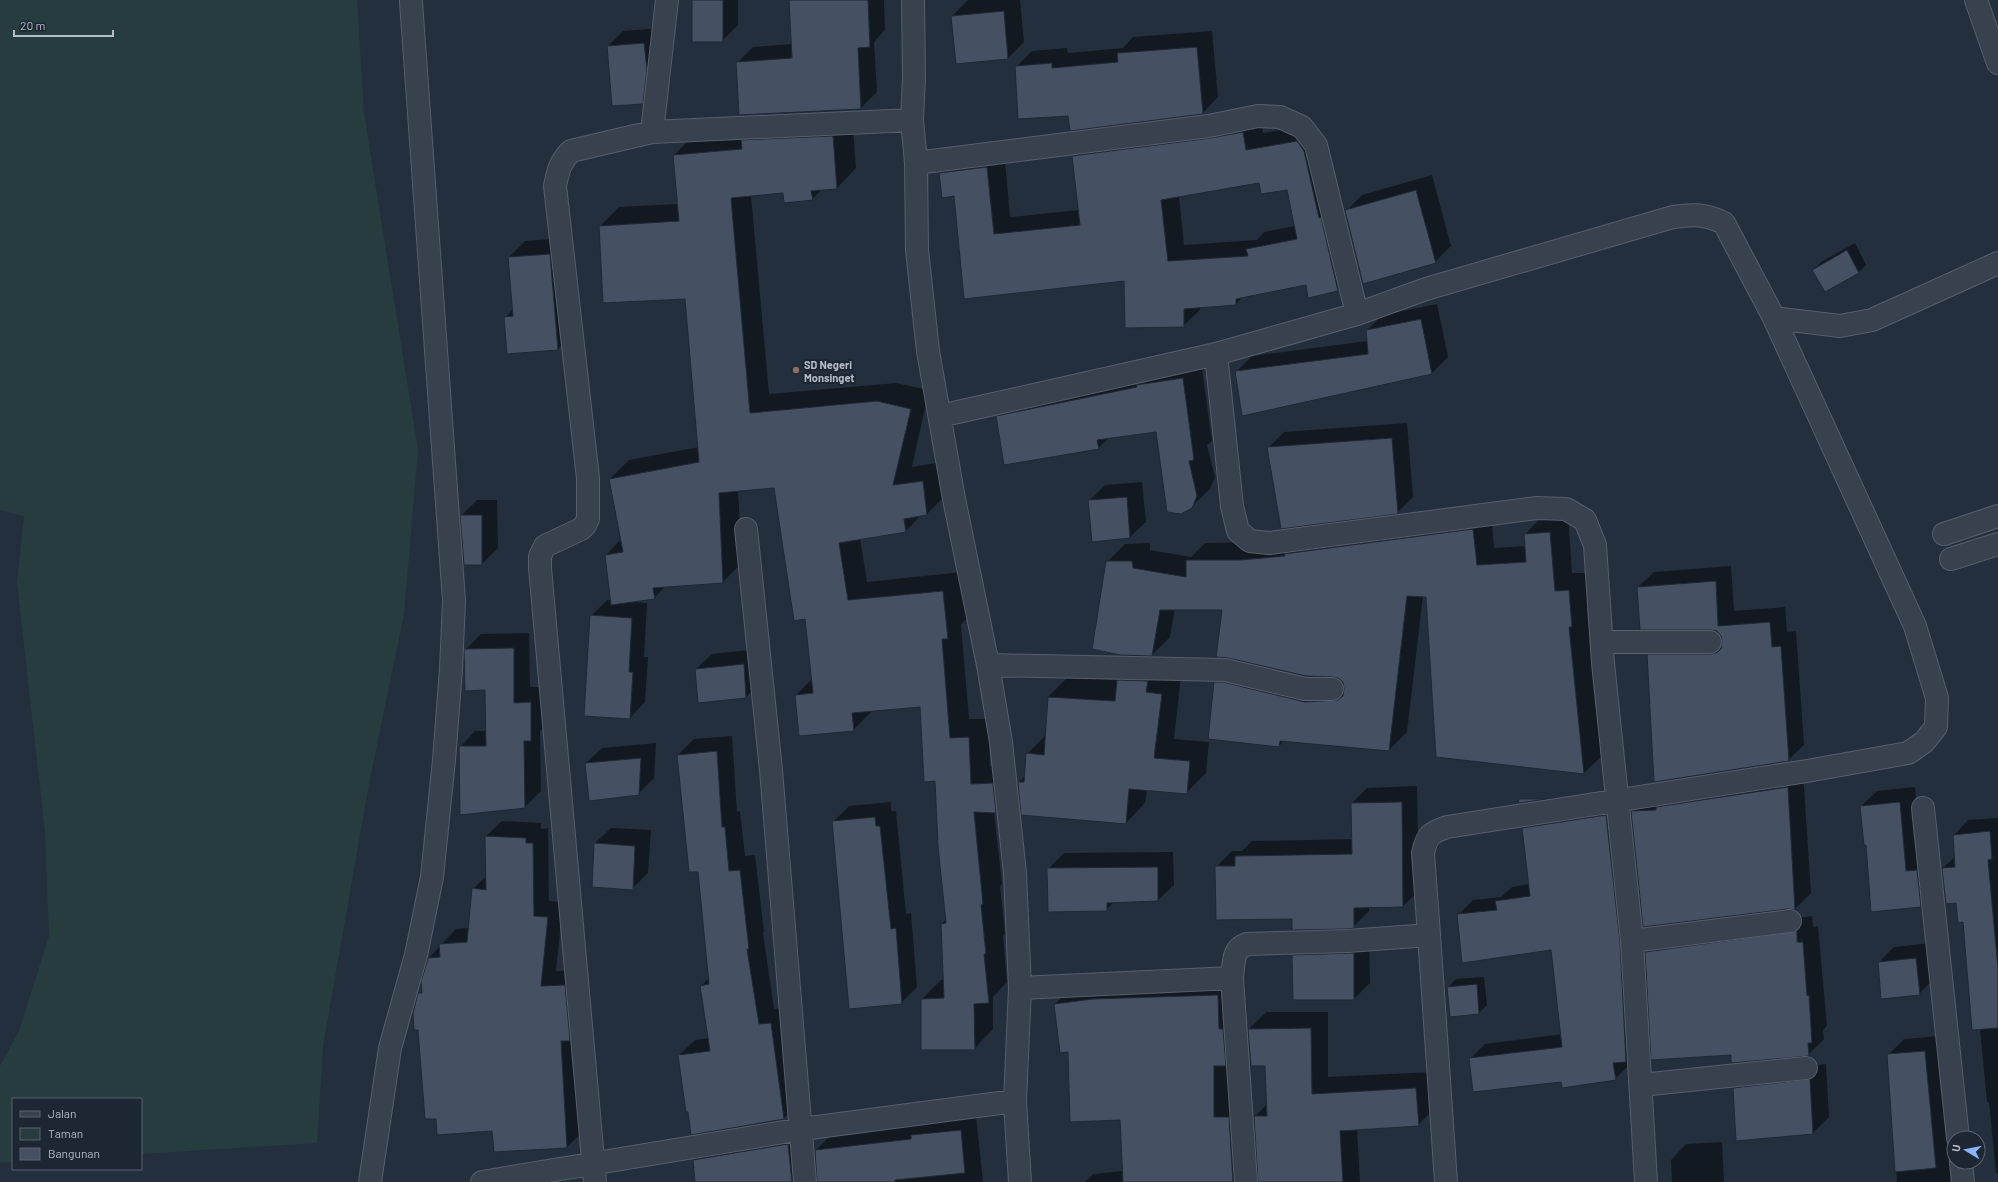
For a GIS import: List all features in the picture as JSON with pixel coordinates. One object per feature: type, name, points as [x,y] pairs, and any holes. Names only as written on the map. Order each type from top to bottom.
[{"type":"street","points":[[652,132],[667,0]]},
{"type":"street","points":[[913,0],[914,77],[912,120],[916,163],[918,250],[928,351],[954,499],[988,665],[1001,742],[1015,873],[1020,988],[1015,1101],[1020,1182]]},
{"type":"street","points":[[1976,0],[1998,63]]},
{"type":"street","points":[[370,1182],[390,1048],[416,955],[432,877],[444,760],[451,669],[454,601],[411,2]]},
{"type":"street","points":[[916,163],[1209,126],[1258,116],[1280,117],[1302,126],[1316,145],[1357,314]]},
{"type":"street","points":[[595,1172],[540,568],[540,556],[545,546],[581,529],[588,519],[588,478],[555,186],[558,169],[563,159],[571,151],[652,132],[912,120]]},
{"type":"street","points":[[940,416],[1216,354],[1357,314],[1426,290],[1666,220],[1693,214],[1710,216],[1724,223],[1779,318],[1915,626],[1938,698],[1936,726],[1924,742],[1908,753],[1617,802],[1447,827],[1431,833],[1425,843],[1423,854],[1446,1182]]},
{"type":"street","points":[[1779,318],[1840,326],[1872,320],[1998,263]]},
{"type":"street","points":[[1216,354],[1232,506],[1238,531],[1250,541],[1269,543],[1537,508],[1566,509],[1586,520],[1595,545],[1617,802],[1632,941],[1646,1182]]},
{"type":"street","points":[[1944,534],[1998,516]]},
{"type":"street","points":[[746,530],[771,770],[806,1182]]},
{"type":"street","points":[[1951,559],[1998,544]]},
{"type":"street","points":[[1603,642],[1710,642]]},
{"type":"street","points":[[988,665],[1225,670],[1305,689],[1332,689]]},
{"type":"street","points":[[1923,808],[1957,1130]]},
{"type":"street","points":[[1632,941],[1790,921]]},
{"type":"street","points":[[1246,1182],[1232,978],[1235,952],[1240,946],[1247,944],[1348,941],[1429,935]]},
{"type":"street","points":[[1020,988],[1232,978]]},
{"type":"street","points":[[1641,1085],[1806,1068]]},
{"type":"street","points":[[482,1182],[595,1172],[802,1129],[1015,1101]]},
{"type":"street","points":[[1962,1170],[1963,1182]]},
{"type":"green space","points":[[0,0],[357,0],[364,113],[418,450],[404,614],[369,784],[323,1046],[317,1143],[142,1154],[142,1098],[12,1098],[12,1162],[0,1163],[0,1066],[19,1031],[49,936],[45,832],[17,583],[24,516],[0,510]]},
{"type":"building","points":[[692,0],[723,0],[723,42],[692,42]]},
{"type":"building","points":[[789,0],[868,0],[870,47],[858,48],[861,109],[739,115],[736,62],[792,58]]},
{"type":"building","points":[[1004,11],[1008,59],[956,64],[951,16]]},
{"type":"building","points":[[644,43],[647,69],[643,104],[612,106],[607,46]]},
{"type":"building","points":[[1197,47],[1203,114],[1070,131],[1068,116],[1018,119],[1015,66],[1052,63],[1052,68],[1118,62],[1117,53]]},
{"type":"building","points":[[1243,132],[1246,150],[1297,141],[1304,151],[1319,218],[1321,217],[1338,291],[1308,298],[1306,285],[1236,299],[1236,305],[1184,309],[1184,327],[1125,328],[1124,281],[964,299],[954,196],[942,198],[939,173],[987,167],[994,234],[1080,225],[1072,156],[1211,138]],"holes":[[[1259,183],[1261,194],[1287,190],[1297,239],[1246,249],[1248,256],[1168,261],[1161,200]]]},
{"type":"building","points":[[833,136],[837,189],[811,191],[813,200],[784,203],[783,193],[731,198],[750,413],[877,401],[911,409],[893,485],[923,481],[927,515],[904,519],[906,532],[839,543],[848,600],[943,591],[948,639],[942,639],[950,738],[969,737],[971,784],[993,783],[996,813],[974,812],[983,904],[981,905],[989,1003],[974,1004],[975,1050],[921,1050],[921,999],[944,998],[941,924],[946,923],[938,846],[935,781],[924,782],[920,707],[852,713],[854,731],[799,736],[795,695],[813,693],[805,619],[794,621],[774,488],[719,493],[723,583],[653,588],[655,599],[611,605],[605,555],[623,552],[609,479],[699,462],[685,299],[603,303],[599,226],[679,221],[673,155],[742,149],[741,140]]},
{"type":"building","points":[[1416,190],[1436,263],[1363,284],[1345,210]]},
{"type":"building","points":[[1847,250],[1859,273],[1825,292],[1812,270]]},
{"type":"building","points":[[550,254],[558,350],[507,354],[504,317],[513,316],[508,257]]},
{"type":"building","points":[[1421,319],[1432,374],[1242,416],[1235,371],[1368,354],[1366,330]]},
{"type":"building","points":[[1183,378],[1194,460],[1189,461],[1197,496],[1192,508],[1181,514],[1167,512],[1156,432],[1097,440],[1099,449],[1004,465],[996,416],[1137,387],[1136,385]]},
{"type":"building","points":[[1392,438],[1398,514],[1281,529],[1267,447]]},
{"type":"building","points":[[1127,497],[1130,538],[1092,542],[1088,500]]},
{"type":"building","points":[[460,515],[482,515],[482,565],[464,565]]},
{"type":"building","points":[[1473,529],[1477,565],[1526,562],[1524,534],[1550,532],[1555,591],[1569,590],[1572,627],[1569,627],[1584,774],[1436,757],[1426,597],[1407,596],[1389,751],[1280,741],[1279,747],[1208,739],[1214,682],[1223,682],[1305,702],[1338,700],[1343,696],[1344,689],[1343,682],[1338,678],[1306,676],[1228,658],[1216,657],[1222,610],[1160,610],[1152,656],[1120,655],[1092,649],[1106,561],[1132,561],[1133,568],[1186,577],[1186,560],[1240,560],[1285,556],[1284,554]]},
{"type":"building","points":[[1716,581],[1718,626],[1770,622],[1772,647],[1781,646],[1789,761],[1654,782],[1647,654],[1710,654],[1716,653],[1721,649],[1722,642],[1721,636],[1717,631],[1640,630],[1637,587]]},
{"type":"building","points":[[590,615],[632,618],[629,672],[633,672],[630,719],[584,716]]},
{"type":"building","points":[[514,648],[514,703],[531,702],[531,741],[524,741],[525,808],[460,815],[459,746],[486,746],[485,690],[465,691],[464,649]]},
{"type":"building","points":[[744,664],[746,698],[698,703],[695,669]]},
{"type":"building","points":[[1117,680],[1148,681],[1146,692],[1162,694],[1154,758],[1190,761],[1187,794],[1129,789],[1126,824],[1021,815],[1018,782],[1024,782],[1026,753],[1044,755],[1048,697],[1115,701]]},
{"type":"building","points":[[717,751],[722,827],[725,827],[729,871],[740,870],[749,949],[747,949],[759,1024],[771,1023],[784,1119],[691,1135],[688,1112],[686,1112],[678,1055],[710,1051],[700,986],[709,984],[698,872],[689,872],[677,755]]},
{"type":"building","points":[[641,758],[639,795],[589,801],[585,763]]},
{"type":"building","points":[[1788,787],[1795,910],[1788,909],[1643,927],[1631,811],[1656,810],[1656,807]]},
{"type":"building","points":[[1518,799],[1547,799],[1519,803]]},
{"type":"building","points":[[1402,802],[1403,907],[1354,908],[1354,928],[1347,929],[1292,930],[1292,919],[1216,920],[1215,866],[1235,866],[1235,856],[1352,854],[1351,803]]},
{"type":"building","points":[[1900,802],[1906,871],[1917,870],[1921,907],[1871,912],[1866,845],[1864,845],[1860,806]]},
{"type":"building","points":[[1606,815],[1620,942],[1626,1062],[1613,1063],[1616,1080],[1562,1088],[1561,1082],[1473,1092],[1469,1058],[1562,1047],[1551,950],[1462,963],[1457,914],[1497,910],[1495,901],[1530,896],[1522,828]]},
{"type":"building","points":[[875,817],[876,826],[880,826],[891,929],[896,928],[902,1004],[849,1009],[832,821]]},
{"type":"building","points":[[1990,831],[1992,859],[1988,860],[1998,968],[1998,1028],[1972,1030],[1963,922],[1958,923],[1956,903],[1946,904],[1942,868],[1955,867],[1953,835]]},
{"type":"building","points":[[485,836],[526,838],[526,843],[533,843],[534,916],[548,917],[541,986],[565,985],[570,1041],[561,1041],[567,1148],[494,1152],[492,1131],[437,1135],[436,1119],[425,1119],[418,1030],[414,1030],[413,1013],[418,993],[422,993],[421,982],[428,958],[440,957],[439,944],[467,942],[472,888],[486,890]]},
{"type":"building","points":[[594,843],[635,846],[633,890],[592,887]]},
{"type":"building","points":[[1158,867],[1158,901],[1107,903],[1107,911],[1048,912],[1047,868]]},
{"type":"building","points":[[1797,931],[1797,942],[1803,942],[1807,996],[1809,995],[1812,1043],[1808,1043],[1809,1056],[1731,1063],[1731,1055],[1651,1060],[1645,952]]},
{"type":"building","points":[[1354,953],[1354,1000],[1293,1000],[1292,955]]},
{"type":"building","points":[[1916,958],[1920,995],[1881,999],[1878,962]]},
{"type":"building","points":[[1477,984],[1479,1014],[1450,1017],[1447,987]]},
{"type":"building","points":[[1218,995],[1219,1029],[1223,1029],[1226,1066],[1214,1066],[1214,1117],[1229,1117],[1233,1182],[1123,1182],[1120,1120],[1070,1122],[1068,1052],[1060,1053],[1054,1004],[1093,999]]},
{"type":"building","points":[[1311,1028],[1312,1094],[1416,1088],[1419,1126],[1340,1131],[1343,1182],[1258,1182],[1254,1116],[1267,1116],[1265,1066],[1251,1066],[1248,1029]]},
{"type":"building","points":[[1925,1051],[1936,1168],[1895,1172],[1887,1054]]},
{"type":"building","points":[[1810,1079],[1813,1134],[1736,1141],[1733,1088]]},
{"type":"building","points":[[961,1130],[965,1173],[895,1180],[895,1182],[817,1182],[815,1150],[911,1139],[911,1135]]},
{"type":"building","points":[[788,1144],[792,1182],[695,1182],[693,1160]]},
{"type":"place","name":"SD Negeri Monsinget","points":[[796,370]]}]
